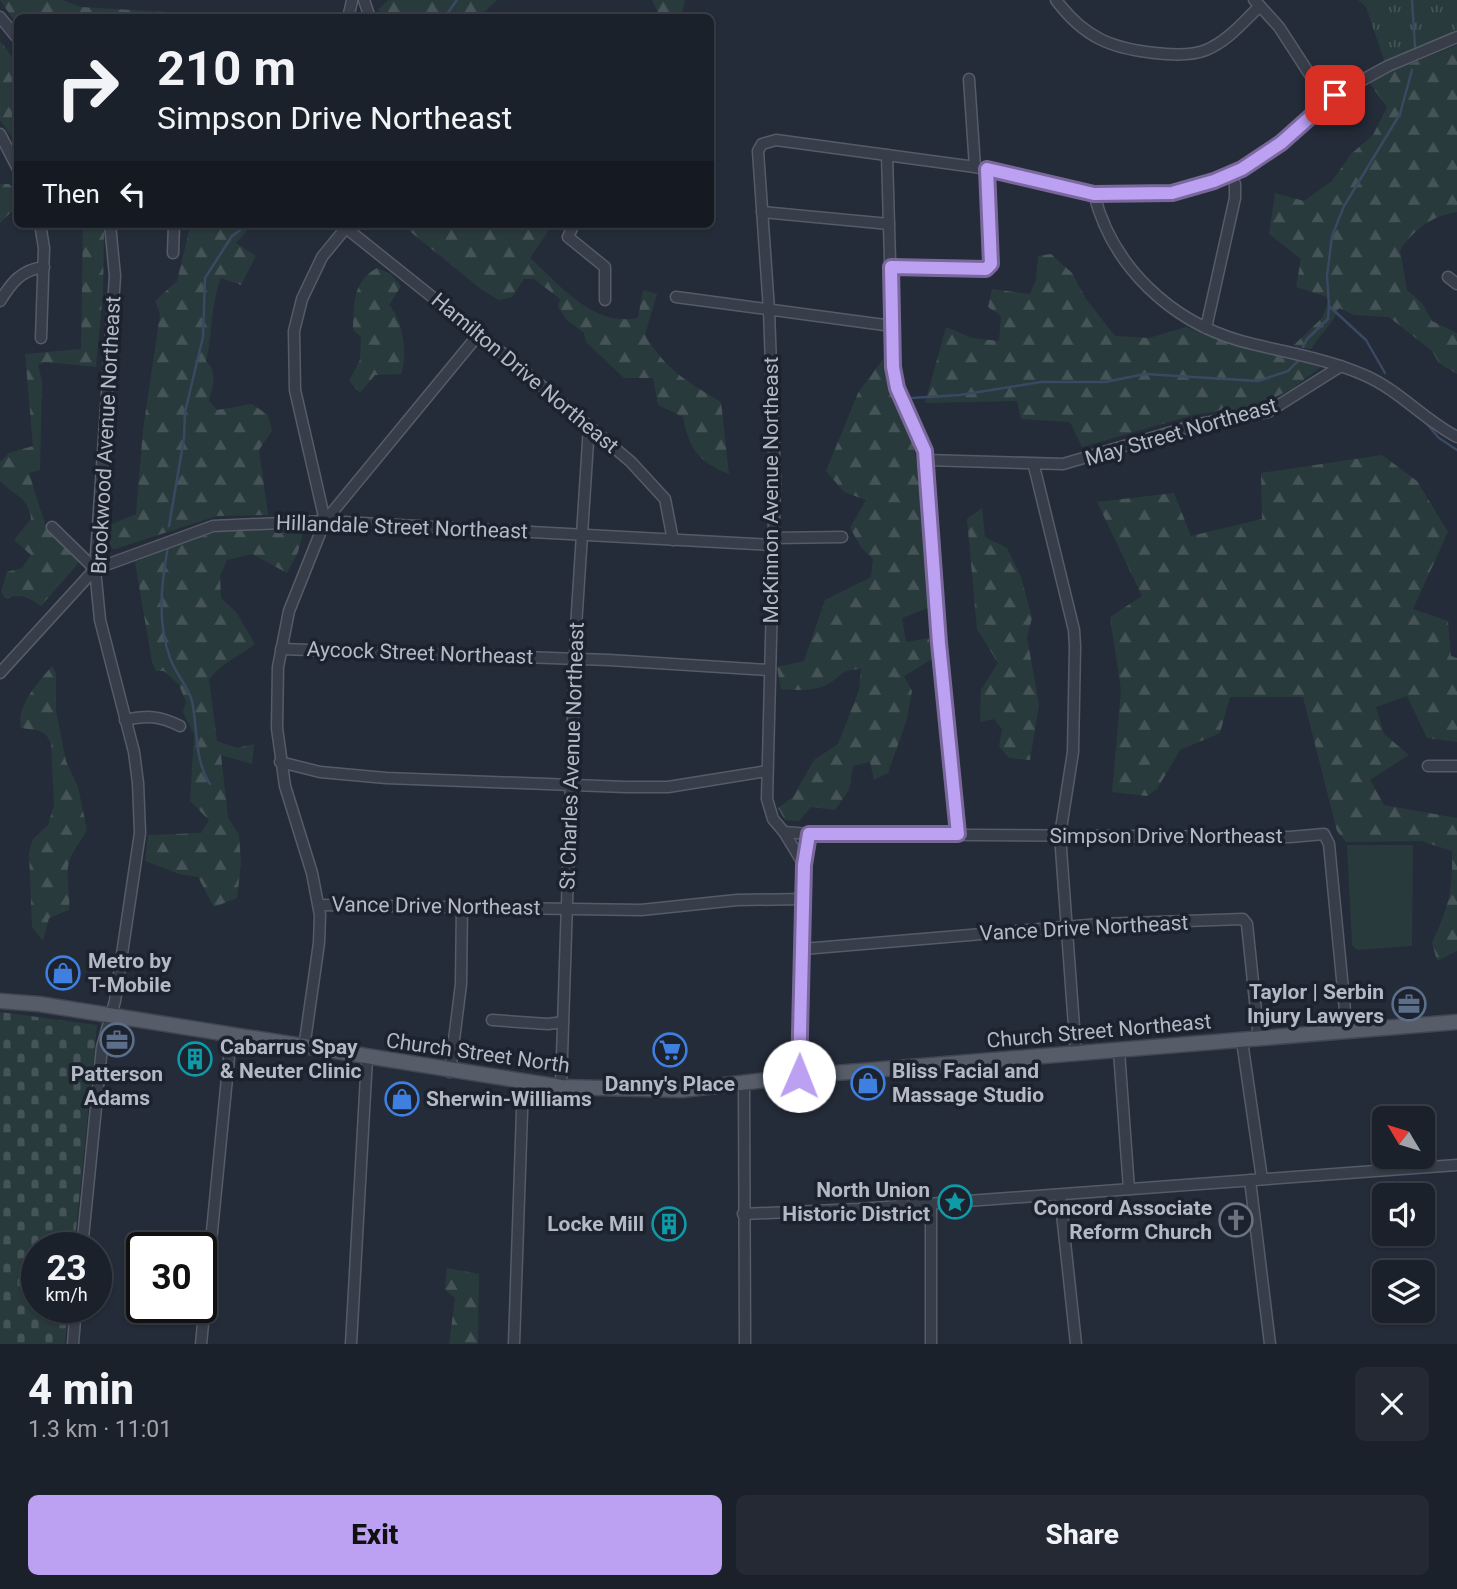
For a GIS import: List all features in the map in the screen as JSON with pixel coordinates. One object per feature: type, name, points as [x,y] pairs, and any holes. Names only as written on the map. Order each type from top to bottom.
[{"type":"main road","name":"Church Street North","points":[[0,1001],[39,1004],[450,1072],[561,1087],[682,1090],[744,1082]]},
{"type":"main road","name":"Church Street Northeast","points":[[744,1082],[1457,1022]]},
{"type":"street","points":[[1056,0],[1068,15],[1101,40],[1125,47],[1176,55],[1203,52],[1217,45],[1257,3],[1279,27],[1327,101]]},
{"type":"street","points":[[0,17],[14,34]]},
{"type":"street","points":[[958,834],[939,643],[926,460],[921,438],[897,388],[892,326],[887,155],[981,168],[1094,194],[1172,193],[1230,175],[1281,143],[1327,101],[1388,65],[1457,37]]},
{"type":"street","points":[[891,267],[986,269],[991,264],[969,79]]},
{"type":"street","points":[[0,134],[14,161]]},
{"type":"street","name":"McKinnon Avenue Northeast","points":[[804,865],[769,811],[767,771],[773,542],[773,395],[758,151],[762,144],[776,140],[887,155]]},
{"type":"street","points":[[1206,328],[1235,198],[1235,184],[1230,175]]},
{"type":"street","points":[[1094,194],[1107,234],[1128,265],[1162,300],[1206,328],[1242,341],[1341,366],[1381,383],[1457,437]]},
{"type":"street","points":[[762,212],[889,224]]},
{"type":"street","points":[[40,228],[44,267],[41,338]]},
{"type":"street","name":"Brookwood Avenue Northeast","points":[[84,1232],[102,1046],[115,1001],[139,833],[138,783],[100,620],[95,569],[114,302],[110,228]]},
{"type":"street","points":[[173,253],[174,228]]},
{"type":"street","points":[[325,521],[295,390],[294,331],[302,299],[316,269],[330,244],[345,228]]},
{"type":"street","name":"Hamilton Drive Northeast","points":[[349,228],[589,426],[658,488],[668,507],[673,540]]},
{"type":"street","points":[[572,228],[568,237],[605,267],[604,300]]},
{"type":"street","points":[[0,301],[20,275],[28,269],[44,267]]},
{"type":"street","points":[[676,297],[892,326]]},
{"type":"street","points":[[304,1048],[319,943],[319,905],[280,762],[275,695],[281,649],[297,587],[325,521],[479,334]]},
{"type":"street","name":"May Street Northeast","points":[[926,460],[1034,466],[1063,464],[1199,424],[1268,412],[1341,366]]},
{"type":"street","name":"St Charles Avenue Northeast","points":[[561,1087],[575,659],[589,426]]},
{"type":"street","points":[[1034,466],[1074,630],[1073,752],[1060,835],[1076,1054]]},
{"type":"street","name":"Hillandale Street Northeast","points":[[0,673],[95,569],[213,526],[325,521],[673,540],[773,542],[842,537]]},
{"type":"street","points":[[52,527],[95,569]]},
{"type":"street","name":"Aycock Street Northeast","points":[[281,649],[575,659],[769,670]]},
{"type":"street","points":[[125,720],[149,715],[162,717],[180,726]]},
{"type":"street","points":[[280,762],[320,772],[386,778],[668,787],[767,771]]},
{"type":"street","points":[[1428,766],[1457,766]]},
{"type":"street","points":[[784,832],[809,834],[804,865],[799,1076]]},
{"type":"street","name":"Simpson Drive Northeast","points":[[809,834],[1324,834],[1329,844],[1347,1031]]},
{"type":"street","name":"Vance Drive Northeast","points":[[319,905],[667,910],[737,900],[804,899]]},
{"type":"street","points":[[450,1072],[461,985],[462,906]]},
{"type":"street","name":"Vance Drive Northeast","points":[[803,949],[1066,927],[1243,919],[1247,924],[1259,1040]]},
{"type":"street","points":[[492,1020],[548,1024],[563,1022]]},
{"type":"street","points":[[201,1344],[231,1037]]},
{"type":"street","points":[[1242,1041],[1262,1179]]},
{"type":"street","points":[[1119,1051],[1129,1189]]},
{"type":"street","points":[[351,1344],[368,1058]]},
{"type":"street","points":[[514,1344],[523,1082]]},
{"type":"street","points":[[744,1082],[745,1344]]},
{"type":"street","points":[[743,1214],[931,1204],[1457,1165]]},
{"type":"street","points":[[1250,1180],[1270,1344]]},
{"type":"street","points":[[1060,1195],[1076,1344]]},
{"type":"street","points":[[931,1204],[931,1344]]},
{"type":"street","points":[[73,1344],[75,1323]]},
{"type":"green space","points":[[0,0],[62,0],[81,7],[199,14],[14,14],[14,21]]},
{"type":"green space","points":[[388,0],[497,0],[482,14],[379,14],[379,9]]},
{"type":"green space","points":[[652,0],[685,0],[682,14],[659,14]]},
{"type":"green space","points":[[1358,0],[1457,0],[1457,35],[1385,63],[1366,7]]},
{"type":"green space","points":[[0,41],[14,59],[14,137],[0,120]]},
{"type":"green space","points":[[1457,45],[1457,212],[1424,225],[1400,250],[1407,290],[1422,303],[1432,321],[1457,333],[1457,374],[1439,363],[1432,351],[1389,317],[1354,315],[1339,308],[1311,349],[1293,346],[1322,318],[1330,298],[1296,287],[1301,259],[1269,234],[1275,193],[1304,201],[1332,181],[1351,154],[1373,135],[1387,107],[1368,81]]},
{"type":"green space","points":[[0,184],[9,184],[14,189],[14,209],[0,223]]},
{"type":"green space","points":[[83,228],[103,228],[103,291],[96,367],[45,362],[38,365],[42,381],[40,470],[29,473],[45,524],[58,541],[81,560],[41,606],[21,596],[6,599],[1,592],[7,572],[22,568],[31,555],[14,540],[31,519],[30,512],[24,501],[0,481],[0,462],[9,453],[33,446],[25,354],[81,349]]},
{"type":"green space","points":[[190,228],[249,228],[236,243],[256,256],[241,285],[221,278],[215,298],[206,361],[213,375],[209,401],[217,410],[252,404],[268,415],[272,431],[259,450],[268,515],[217,516],[115,549],[109,548],[110,525],[136,514],[143,430],[160,314],[155,301],[177,281]]},
{"type":"green space","points":[[406,228],[550,228],[530,258],[579,302],[606,316],[638,318],[643,290],[657,294],[645,334],[669,365],[721,402],[729,474],[710,465],[697,453],[688,438],[683,417],[658,405],[653,378],[624,378],[586,342],[584,333],[567,320],[558,307],[560,299],[534,279],[524,279],[512,297],[499,300],[482,290]]},
{"type":"green space","points":[[1051,254],[1072,273],[1086,299],[1115,336],[1149,338],[1186,327],[1252,350],[1321,367],[1290,390],[1252,408],[1197,414],[1082,447],[1070,422],[1021,419],[1017,401],[925,403],[946,327],[972,338],[999,341],[1001,316],[988,307],[992,289],[1030,294],[1036,280],[1038,256]]},
{"type":"green space","points":[[377,268],[391,274],[401,286],[389,305],[401,328],[403,366],[401,374],[375,375],[360,393],[349,381],[360,360],[361,337],[353,330],[354,303],[363,280]]},
{"type":"green space","points":[[886,355],[912,440],[921,483],[928,608],[902,618],[906,642],[929,638],[932,659],[904,676],[912,691],[907,719],[888,773],[874,780],[870,762],[853,766],[849,790],[835,810],[811,807],[799,821],[785,820],[778,808],[793,797],[814,760],[838,744],[859,690],[861,669],[843,672],[820,687],[798,690],[781,689],[777,667],[804,661],[825,600],[871,577],[873,559],[861,547],[850,528],[866,500],[844,492],[826,471],[858,393]]},
{"type":"green space","points":[[1382,455],[1417,481],[1448,532],[1413,609],[1448,621],[1451,656],[1457,658],[1457,742],[1427,738],[1407,696],[1376,707],[1384,734],[1409,755],[1370,780],[1384,805],[1457,818],[1457,951],[1437,961],[1432,942],[1449,898],[1452,851],[1421,841],[1346,842],[1337,831],[1303,697],[1230,697],[1220,733],[1180,750],[1157,789],[1147,796],[1112,792],[1121,690],[1110,617],[1142,596],[1097,502],[1174,493],[1191,536],[1262,519],[1261,473]]},
{"type":"green space","points":[[982,508],[985,537],[1007,548],[1021,577],[1032,618],[1027,637],[1039,705],[1030,760],[1009,758],[999,746],[1002,729],[994,719],[980,722],[981,690],[998,663],[977,629],[967,519]]},
{"type":"green space","points":[[304,528],[298,552],[287,573],[252,554],[227,560],[220,576],[221,598],[236,612],[255,644],[225,664],[209,680],[217,741],[237,748],[254,744],[252,764],[221,755],[228,817],[239,835],[241,863],[237,898],[214,907],[198,877],[179,874],[145,861],[148,835],[201,833],[209,820],[190,801],[194,735],[183,712],[186,702],[179,685],[164,671],[156,671],[152,662],[135,562],[184,541],[218,532]]},
{"type":"green space","points":[[52,666],[56,673],[56,711],[66,761],[78,787],[87,830],[68,865],[69,910],[49,918],[43,941],[32,927],[29,852],[33,839],[48,825],[54,805],[51,743],[43,733],[21,728],[20,719],[29,695]]},
{"type":"green space","points":[[1347,845],[1413,845],[1412,946],[1357,950],[1352,945]]},
{"type":"green space","points":[[0,1012],[97,1025],[76,1232],[21,1232],[21,1323],[67,1323],[65,1344],[0,1344]]},
{"type":"green space","points":[[447,1268],[479,1274],[478,1344],[449,1344],[455,1298],[445,1290]]},
{"type":"waterway","points":[[447,14],[457,0]]},
{"type":"waterway","points":[[1412,0],[1415,47]]},
{"type":"waterway","points":[[1385,373],[1366,340],[1329,306],[1327,276],[1332,236],[1344,206],[1400,114],[1412,70]]},
{"type":"waterway","points":[[169,526],[184,438],[185,412],[203,337],[205,278],[232,236],[243,228]]},
{"type":"waterway","points":[[1303,347],[1307,339],[1328,319],[1329,306]]},
{"type":"waterway","points":[[911,398],[960,395],[1041,382],[1105,382],[1145,374],[1258,381],[1288,371],[1299,360]]},
{"type":"waterway","points":[[1426,423],[1439,438],[1457,450]]},
{"type":"waterway","points":[[168,547],[162,589],[163,631],[172,664],[192,701],[201,765],[210,784]]},
{"type":"place","name":"Metro by T-Mobile","points":[[63,973]]},
{"type":"place","name":"Taylor | Serbin Injury Lawyers","points":[[1409,1004]]},
{"type":"place","name":"Patterson Adams","points":[[117,1040]]},
{"type":"place","name":"Danny's Place","points":[[670,1050]]},
{"type":"place","name":"Cabarrus Spay & Neuter Clinic","points":[[195,1059]]},
{"type":"place","name":"Bliss Facial and Massage Studio","points":[[868,1083]]},
{"type":"place","name":"Sherwin-Williams","points":[[402,1099]]},
{"type":"place","name":"North Union Historic District","points":[[955,1202]]},
{"type":"place","name":"Concord Associate Reform Church","points":[[1236,1220]]},
{"type":"place","name":"Locke Mill","points":[[669,1224]]},
{"type":"route","points":[[799,1076],[804,865],[809,834],[958,834],[939,643],[925,451],[902,402],[893,367],[891,267],[986,269],[991,264],[987,169],[1094,194],[1172,193],[1214,181],[1242,169],[1281,143],[1335,95]]}]
